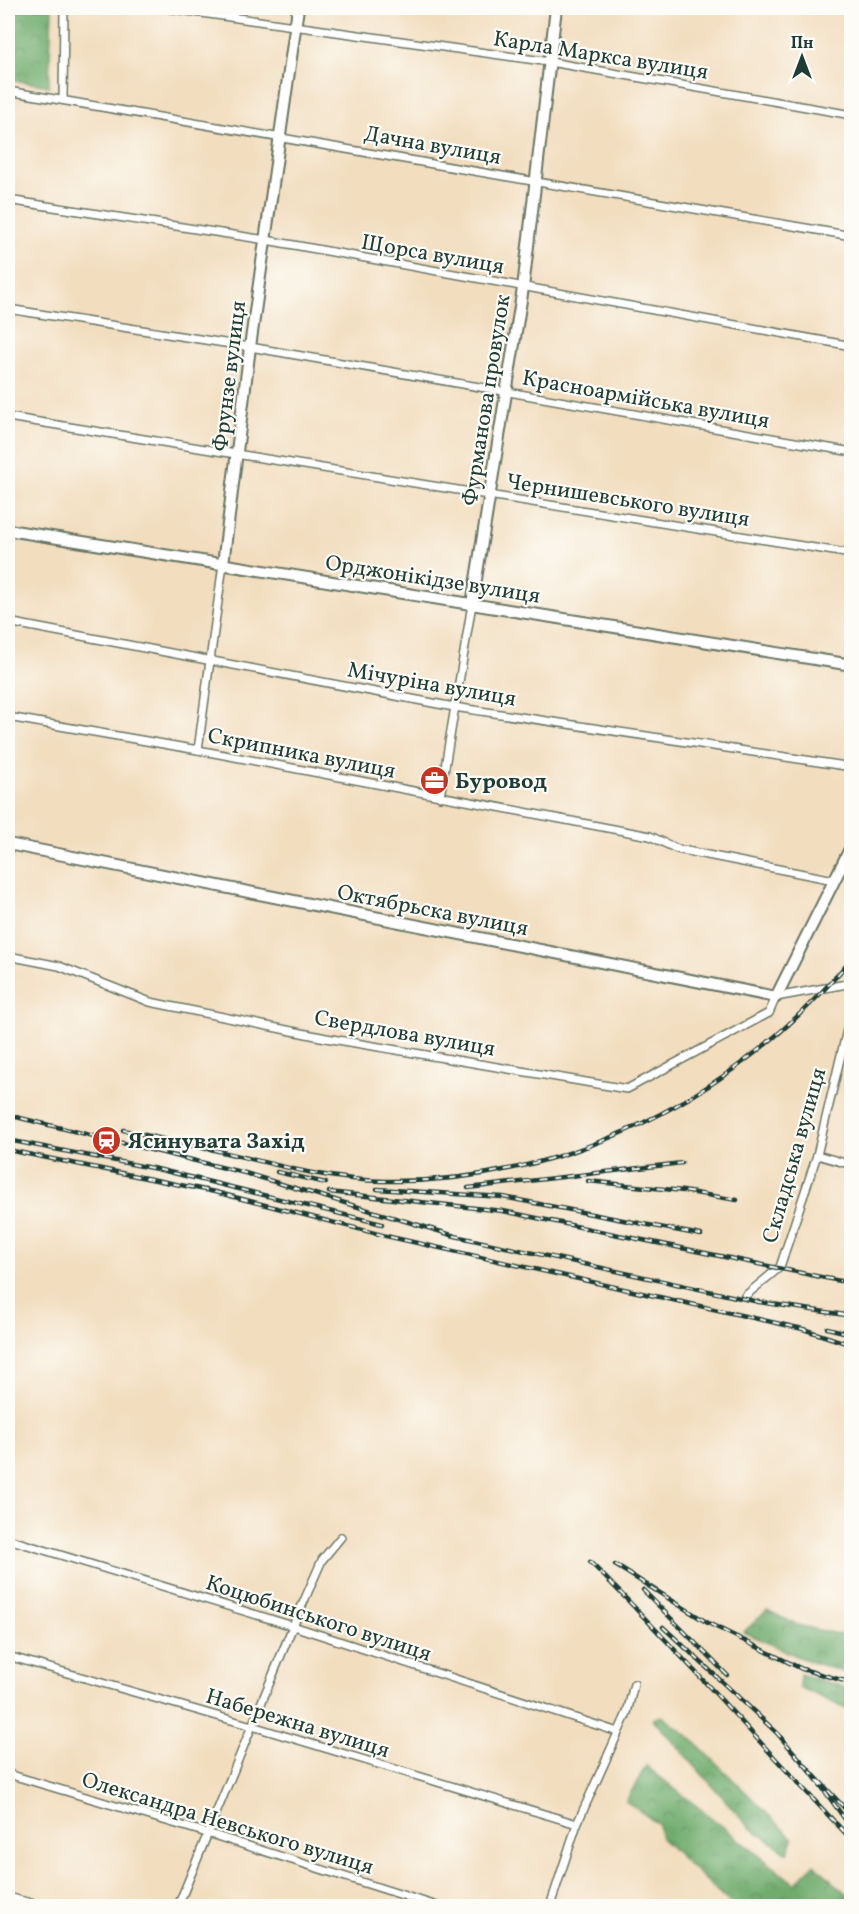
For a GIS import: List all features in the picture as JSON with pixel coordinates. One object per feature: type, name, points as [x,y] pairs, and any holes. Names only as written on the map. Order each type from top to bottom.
[{"type":"main road","name":"Фрунзе вулиця","points":[[223,564],[250,347],[298,8]]},
{"type":"main road","name":"Фурманова провулок","points":[[472,604],[523,288],[556,8]]},
{"type":"main road","name":"Орджонікідзе вулиця","points":[[8,530],[852,665]]},
{"type":"main road","name":"Октябрьска вулиця","points":[[8,844],[776,997]]},
{"type":"main road","points":[[776,997],[852,845]]},
{"type":"street","points":[[63,100],[64,8]]},
{"type":"street","name":"Карла Маркса вулиця","points":[[166,8],[549,62],[852,115]]},
{"type":"street","name":"Дачна вулиця","points":[[8,91],[852,236]]},
{"type":"street","name":"Щорса вулиця","points":[[8,200],[266,240],[852,346]]},
{"type":"street","name":"Красноармійська вулиця","points":[[8,309],[250,347],[852,452]]},
{"type":"street","name":"Чернишевського вулиця","points":[[8,417],[852,554]]},
{"type":"street","name":"Фрунзе вулиця","points":[[198,750],[223,564]]},
{"type":"street","name":"Фурманова провулок","points":[[440,797],[472,604]]},
{"type":"street","name":"Мічуріна вулиця","points":[[8,622],[454,707],[852,766]]},
{"type":"street","name":"Скрипника вулиця","points":[[8,717],[198,750],[650,836],[677,849],[834,880]]},
{"type":"street","name":"Свердлова вулиця","points":[[8,956],[59,966],[150,1002],[326,1038],[627,1089],[769,1013],[776,997]]},
{"type":"street","name":"Октябрьска вулиця","points":[[776,997],[852,983]]},
{"type":"street","name":"Складська вулиця","points":[[746,1296],[780,1267],[817,1155],[852,1009]]},
{"type":"street","points":[[817,1155],[852,1165]]},
{"type":"street","points":[[178,1906],[292,1626],[322,1560],[341,1537]]},
{"type":"street","name":"Коцюбинського вулиця","points":[[8,1539],[292,1626],[618,1732]]},
{"type":"street","name":"Набережна вулиця","points":[[8,1656],[252,1726],[577,1824]]},
{"type":"street","points":[[550,1906],[577,1824],[627,1713],[634,1684]]},
{"type":"street","name":"Олександра Невського вулиця","points":[[8,1774],[207,1833],[437,1906]]},
{"type":"street","points":[[8,1897],[42,1906]]},
{"type":"green space","points":[[8,8],[52,8],[49,86],[8,79]]},
{"type":"green space","points":[[767,1610],[797,1625],[851,1637],[851,1674],[808,1661],[744,1632]]},
{"type":"green space","points":[[800,1674],[851,1689],[851,1711],[799,1687]]},
{"type":"green space","points":[[662,1716],[692,1739],[793,1839],[788,1853],[749,1827],[653,1719]]},
{"type":"green space","points":[[646,1766],[795,1884],[814,1864],[851,1898],[851,1906],[733,1906],[661,1838],[658,1824],[626,1801]]},
{"type":"railway","points":[[201,1147],[314,1173],[361,1180],[452,1178],[518,1167],[582,1148],[643,1123],[701,1090],[756,1052],[806,1008],[852,958]]},
{"type":"railway","points":[[8,1115],[245,1173],[455,1236],[759,1302],[852,1316]]},
{"type":"railway","points":[[123,1130],[207,1149]]},
{"type":"railway","points":[[8,1140],[157,1169],[382,1224]]},
{"type":"railway","points":[[8,1150],[215,1192],[386,1236],[803,1329],[852,1345]]},
{"type":"railway","points":[[468,1188],[682,1163]]},
{"type":"railway","points":[[277,1172],[326,1183]]},
{"type":"railway","points":[[588,1181],[683,1191],[737,1200]]},
{"type":"railway","points":[[377,1189],[503,1197],[701,1235]]},
{"type":"railway","points":[[329,1192],[503,1211],[840,1281]]},
{"type":"railway","points":[[827,1328],[852,1334]]},
{"type":"railway","points":[[590,1562],[852,1840]]},
{"type":"railway","points":[[615,1565],[708,1623],[802,1669],[852,1683]]},
{"type":"railway","points":[[643,1590],[727,1675]]},
{"type":"railway","points":[[663,1627],[776,1732],[811,1772]]},
{"type":"railway","points":[[852,1816],[811,1772],[852,1829]]},
{"type":"place","name":"Буровод","points":[[434,780]]},
{"type":"place","name":"Ясинувата Захід","points":[[107,1140]]}]
